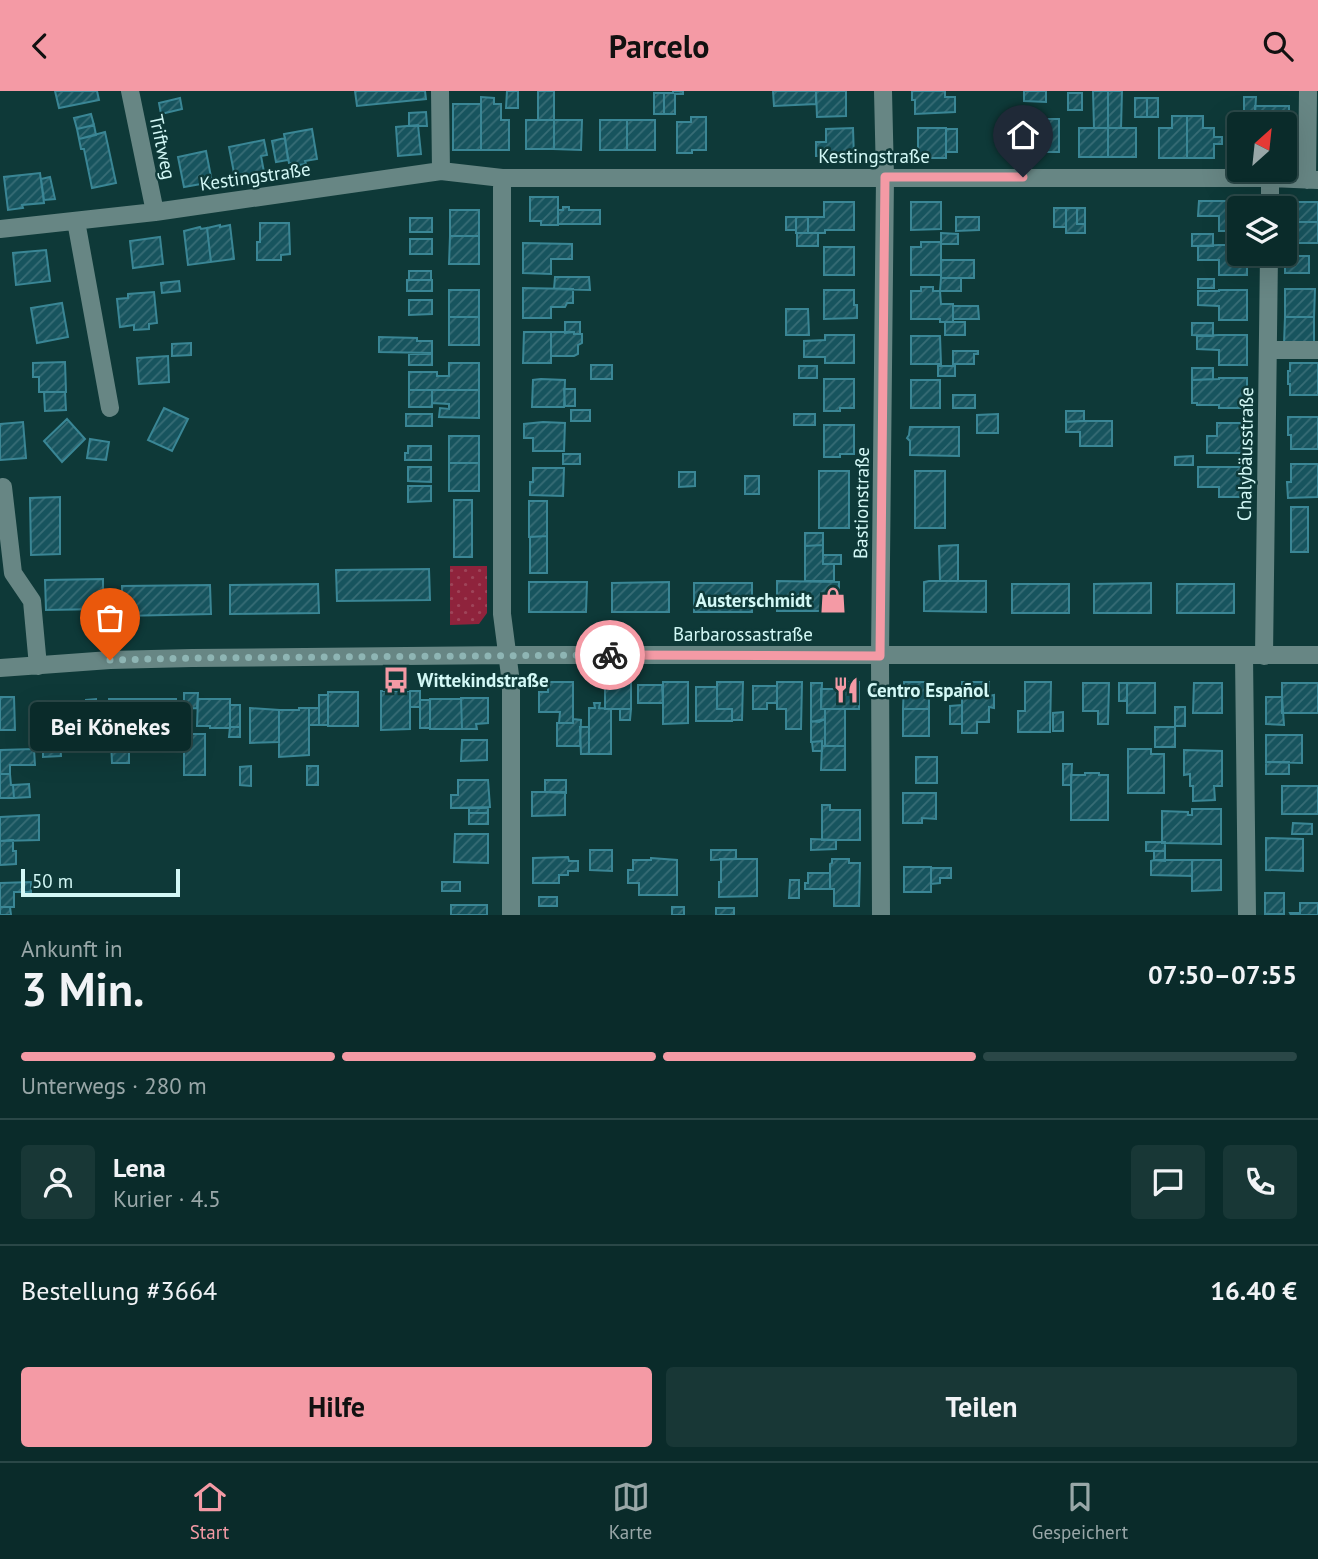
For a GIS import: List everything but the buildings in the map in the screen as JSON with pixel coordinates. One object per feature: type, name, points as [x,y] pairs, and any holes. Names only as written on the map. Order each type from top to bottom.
[{"type":"street","name":"Triftweg","points":[[130,91],[155,212]]},
{"type":"street","points":[[440,91],[441,171]]},
{"type":"street","name":"Bastionstraße","points":[[881,915],[880,656],[885,177],[883,91]]},
{"type":"street","name":"Kestingstraße","points":[[1308,91],[1313,180]]},
{"type":"street","name":"Kestingstraße","points":[[0,229],[155,212],[441,171],[502,178],[1227,178]]},
{"type":"street","points":[[502,178],[502,614],[511,683],[511,915]]},
{"type":"street","points":[[76,221],[110,408]]},
{"type":"street","name":"Chalybäusstraße","points":[[1264,656],[1269,266]]},
{"type":"street","points":[[1268,351],[1318,350]]},
{"type":"street","points":[[3,487],[13,573],[33,601],[38,666]]},
{"type":"street","name":"Barbarossastraße","points":[[0,668],[110,660],[192,658],[507,655],[1318,655]]},
{"type":"street","points":[[1244,656],[1247,915]]},
{"type":"shaded area","points":[[450,566],[487,566],[487,613],[479,624],[450,625]]},
{"type":"way so far","points":[[110,660],[610,655]]},
{"type":"place","name":"Austerschmidt","points":[[833,600]]},
{"type":"place","name":"Bei Könekes","points":[[110,660]]},
{"type":"place","name":"Wittekindstraße","points":[[396,680]]},
{"type":"place","name":"Centro Español","points":[[846,690]]},
{"type":"route","points":[[610,655],[880,656],[885,177],[1023,177]]}]
